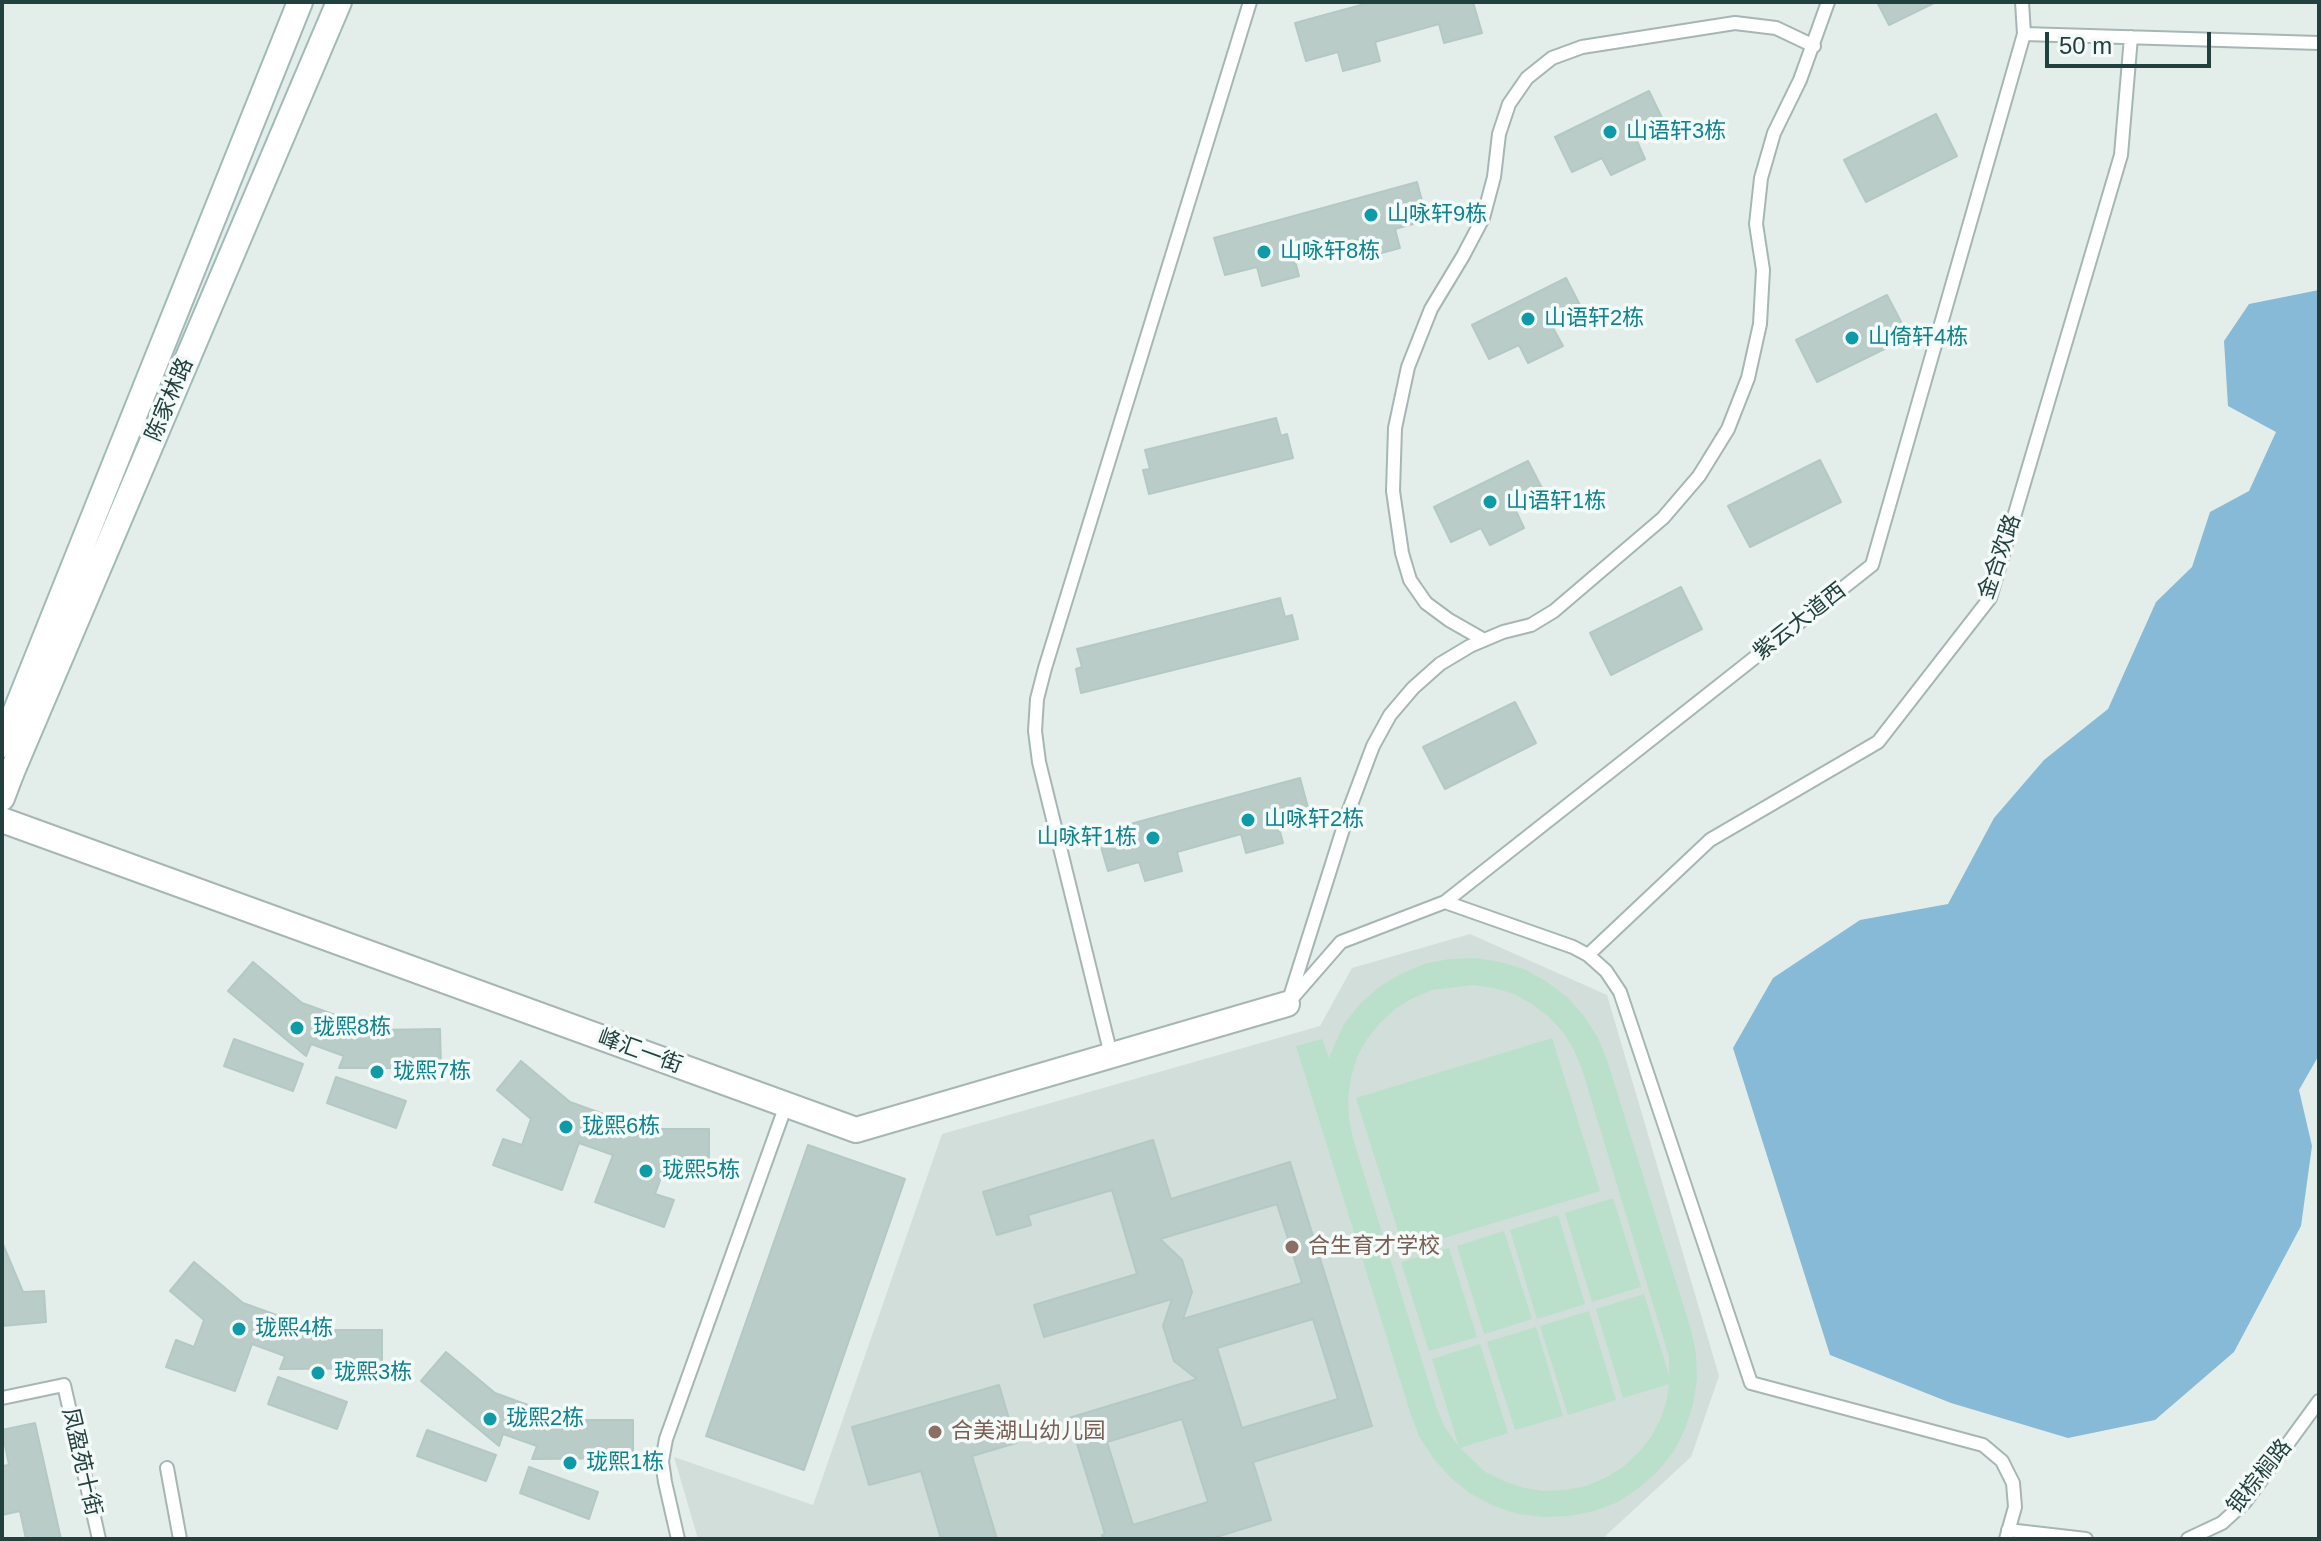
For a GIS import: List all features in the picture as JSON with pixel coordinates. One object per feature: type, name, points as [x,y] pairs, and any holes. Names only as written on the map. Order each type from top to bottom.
[{"type":"main road","name":"陈家林路","points":[[2,745],[300,2]]},
{"type":"main road","name":"陈家林路","points":[[2,798],[339,2]]},
{"type":"main road","name":"峰汇一街","points":[[2,820],[856,1130],[1287,1004]]},
{"type":"lane","points":[[1111,1055],[1039,762],[1035,731],[1037,699],[1250,2]]},
{"type":"lane","points":[[1287,1004],[1327,874],[1373,746],[1390,715],[1413,688],[1440,664],[1470,646],[1503,632],[1531,625],[1554,611],[1663,518],[1699,476],[1728,429],[1748,378],[1760,324],[1763,270],[1756,224],[1761,178],[1774,133],[1800,80],[1828,2]]},
{"type":"lane","name":"紫云大道西","points":[[1287,1004],[1341,942],[1445,902],[1872,565],[2024,34],[2022,2]]},
{"type":"lane","points":[[1484,640],[1426,603],[1410,580],[1402,553],[1393,491],[1395,428],[1408,367],[1431,309],[1483,218],[1494,177],[1499,134],[1509,104],[1527,78],[1539,68],[1552,58],[1582,47],[1735,23],[1776,28],[1814,46]]},
{"type":"lane","points":[[2024,34],[2319,43]]},
{"type":"lane","name":"金合欢路","points":[[1588,955],[1710,840],[1878,742],[1990,598],[2121,155],[2131,37]]},
{"type":"lane","points":[[1445,902],[1573,947],[1606,971],[1620,992],[1751,1383],[1983,1445],[2002,1461],[2013,1483],[2015,1507],[2007,1534],[2086,1539]]},
{"type":"lane","points":[[678,1539],[662,1461],[666,1439],[786,1105]]},
{"type":"lane","name":"凤盈苑十街","points":[[2,1398],[64,1385],[99,1539]]},
{"type":"lane","name":"银棕榈路","points":[[2188,1539],[2222,1523],[2245,1502],[2319,1401]]},
{"type":"lane","points":[[167,1468],[180,1539]]},
{"type":"shaded area","name":"合生育才学校","points":[[1470,934],[1607,995],[1719,1376],[1691,1457],[1602,1539],[698,1539],[674,1457],[813,1505],[942,1134],[1320,1026],[1352,968]]},
{"type":"green space","points":[[1475,958],[1524,969],[1567,997],[1584,1016],[1607,1060],[1691,1330],[1697,1379],[1693,1404],[1674,1451],[1639,1488],[1618,1502],[1594,1511],[1543,1517],[1518,1514],[1494,1506],[1471,1494],[1451,1478],[1420,1438],[1296,1046],[1322,1039],[1329,1058],[1344,1024],[1379,987],[1424,964]],"holes":[[[1473,985],[1514,994],[1549,1017],[1574,1050],[1669,1357],[1669,1375],[1644,1294],[1596,1309],[1623,1398],[1669,1384],[1667,1399],[1651,1437],[1623,1467],[1586,1486],[1565,1490],[1544,1491],[1504,1481],[1485,1472],[1460,1448],[1508,1433],[1480,1344],[1432,1359],[1459,1447],[1444,1426],[1349,1118],[1348,1098],[1357,1057],[1367,1039],[1395,1009],[1432,990]]]},
{"type":"green space","points":[[1552,1038],[1600,1191],[1404,1250],[1356,1098]]},
{"type":"green space","points":[[1613,1198],[1641,1287],[1592,1302],[1565,1213]]},
{"type":"green space","points":[[1558,1215],[1585,1304],[1537,1319],[1510,1230]]},
{"type":"green space","points":[[1504,1231],[1532,1319],[1484,1334],[1457,1246]]},
{"type":"green space","points":[[1449,1248],[1477,1337],[1429,1351],[1401,1262]]},
{"type":"green space","points":[[1589,1311],[1616,1400],[1568,1415],[1540,1326]]},
{"type":"green space","points":[[1536,1327],[1563,1416],[1515,1430],[1487,1342]]},
{"type":"water","points":[[2319,290],[2319,1055],[2299,1090],[2312,1146],[2301,1226],[2234,1352],[2155,1420],[2068,1438],[1951,1403],[1830,1355],[1733,1048],[1773,978],[1860,920],[1948,904],[1994,818],[2044,760],[2108,709],[2156,602],[2192,567],[2210,512],[2249,491],[2276,432],[2228,406],[2224,341],[2249,304]]},
{"type":"building","points":[[1372,2],[1473,2],[1482,33],[1444,43],[1439,24],[1375,42],[1380,61],[1343,71],[1338,52],[1306,61],[1295,23]]},
{"type":"building","points":[[1877,2],[1936,2],[1889,25]]},
{"type":"building","name":"山语轩3栋","points":[[1649,91],[1666,126],[1637,141],[1645,159],[1611,175],[1602,158],[1572,172],[1555,137]]},
{"type":"building","points":[[1936,114],[1957,156],[1866,202],[1844,160]]},
{"type":"building","points":[[1417,182],[1427,220],[1395,229],[1400,248],[1363,258],[1358,239],[1294,257],[1299,276],[1262,286],[1257,267],[1225,275],[1214,238]]},
{"type":"building","name":"山语轩2栋","points":[[1566,278],[1584,313],[1553,328],[1563,346],[1528,363],[1519,345],[1489,359],[1472,325]]},
{"type":"building","name":"山倚轩4栋","points":[[1887,295],[1909,337],[1817,382],[1796,340]]},
{"type":"building","points":[[1276,418],[1281,436],[1287,434],[1293,458],[1149,494],[1143,470],[1150,469],[1145,450]]},
{"type":"building","points":[[1820,460],[1841,502],[1750,547],[1728,506]]},
{"type":"building","name":"山语轩1栋","points":[[1528,461],[1546,496],[1516,511],[1524,528],[1490,545],[1481,528],[1451,542],[1434,507]]},
{"type":"building","points":[[1681,587],[1702,629],[1611,675],[1590,633]]},
{"type":"building","points":[[1280,598],[1285,617],[1292,615],[1298,639],[1081,693],[1076,669],[1082,667],[1077,649]]},
{"type":"building","points":[[1515,702],[1536,743],[1445,789],[1423,747]]},
{"type":"building","points":[[1300,778],[1310,815],[1278,824],[1283,843],[1246,853],[1241,834],[1177,852],[1182,871],[1145,881],[1139,862],[1108,871],[1097,833]]},
{"type":"building","points":[[253,962],[302,1003],[377,1030],[440,1029],[441,1068],[339,1068],[344,1056],[311,1044],[306,1056],[228,991]]},
{"type":"building","points":[[234,1039],[303,1064],[293,1091],[224,1066]]},
{"type":"building","points":[[521,1061],[570,1102],[645,1129],[709,1129],[709,1167],[665,1167],[655,1194],[674,1200],[664,1227],[595,1202],[613,1155],[579,1143],[562,1190],[493,1165],[503,1139],[522,1145],[531,1119],[497,1090]]},
{"type":"building","points":[[336,1077],[406,1101],[396,1128],[327,1103]]},
{"type":"building","points":[[1153,1140],[1171,1199],[1290,1162],[1372,1426],[1253,1462],[1271,1520],[1210,1539],[1102,1539],[1105,1534],[1069,1418],[1197,1379],[1174,1361],[1163,1326],[1172,1299],[1044,1337],[1034,1305],[1137,1274],[1112,1190],[1028,1215],[1031,1225],[997,1235],[983,1192]],"holes":[[[1277,1204],[1302,1283],[1183,1319],[1192,1292],[1182,1260],[1160,1239]],[[1313,1319],[1338,1399],[1242,1428],[1217,1348]],[[1182,1419],[1208,1502],[1133,1525],[1107,1442]]]},
{"type":"building","points":[[808,1145],[905,1179],[804,1470],[706,1436]]},
{"type":"building","points":[[2,1242],[23,1292],[44,1291],[46,1322],[2,1326]]},
{"type":"building","points":[[194,1262],[243,1303],[318,1330],[382,1330],[382,1368],[280,1369],[285,1356],[252,1344],[235,1391],[166,1367],[176,1340],[194,1347],[204,1320],[170,1291]]},
{"type":"building","points":[[446,1352],[495,1393],[569,1420],[633,1420],[633,1458],[532,1459],[537,1446],[503,1434],[499,1446],[421,1381]]},
{"type":"building","points":[[278,1377],[347,1402],[337,1429],[268,1404]]},
{"type":"building","points":[[999,1385],[1016,1443],[972,1456],[997,1539],[941,1539],[921,1471],[869,1485],[852,1427]]},
{"type":"building","points":[[35,1423],[61,1539],[26,1539],[20,1511],[2,1515],[2,1466],[9,1465],[2,1430]]},
{"type":"building","points":[[427,1430],[496,1455],[486,1481],[417,1456]]},
{"type":"building","points":[[529,1467],[598,1492],[589,1519],[520,1493]]},
{"type":"place","name":"山语轩3栋","points":[[1610,132]]},
{"type":"place","name":"山咏轩9栋","points":[[1371,215]]},
{"type":"place","name":"山咏轩8栋","points":[[1264,252]]},
{"type":"place","name":"山语轩2栋","points":[[1528,319]]},
{"type":"place","name":"山倚轩4栋","points":[[1852,338]]},
{"type":"place","name":"山语轩1栋","points":[[1490,502]]},
{"type":"place","name":"山咏轩2栋","points":[[1248,820]]},
{"type":"place","name":"山咏轩1栋","points":[[1153,838]]},
{"type":"place","name":"珑熙8栋","points":[[297,1028]]},
{"type":"place","name":"珑熙7栋","points":[[377,1072]]},
{"type":"place","name":"珑熙6栋","points":[[566,1127]]},
{"type":"place","name":"珑熙5栋","points":[[646,1171]]},
{"type":"place","name":"合生育才学校","points":[[1292,1247]]},
{"type":"place","name":"珑熙4栋","points":[[239,1329]]},
{"type":"place","name":"珑熙3栋","points":[[318,1373]]},
{"type":"place","name":"珑熙2栋","points":[[490,1419]]},
{"type":"place","name":"合美湖山幼儿园","points":[[935,1432]]},
{"type":"place","name":"珑熙1栋","points":[[570,1463]]}]
